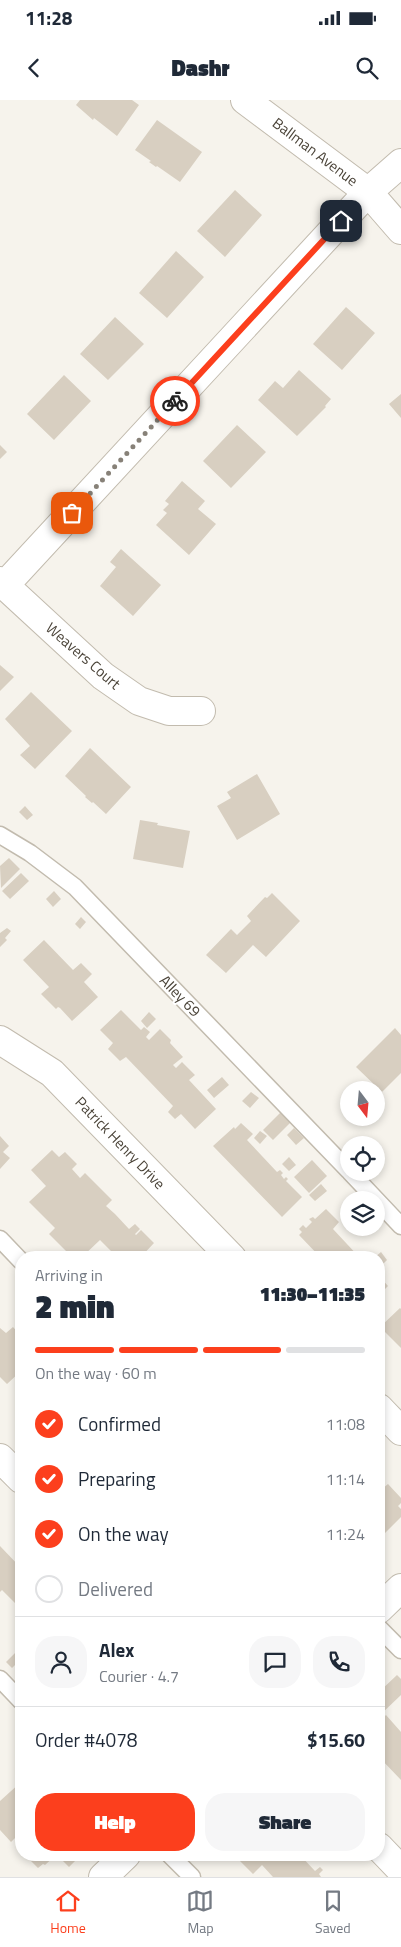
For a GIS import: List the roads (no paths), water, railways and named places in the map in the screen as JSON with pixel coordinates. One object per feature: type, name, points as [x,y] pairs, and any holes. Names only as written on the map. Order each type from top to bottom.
[{"type":"street","name":"Ballman Avenue","points":[[245,100],[368,192],[401,230]]},
{"type":"street","points":[[2,583],[368,192],[401,163]]},
{"type":"street","name":"Weavers Court","points":[[2,583],[103,676],[140,702],[170,711],[201,711]]},
{"type":"street","name":"Patrick Henry Drive","points":[[0,1040],[52,1073],[225,1251]]},
{"type":"street","points":[[385,1414],[401,1431]]},
{"type":"street","points":[[0,1458],[15,1473]]},
{"type":"street","points":[[385,1603],[401,1588]]},
{"type":"street","points":[[385,1853],[401,1870]]},
{"type":"street","points":[[103,1877],[120,1861]]},
{"type":"lane","name":"Alley 69","points":[[0,835],[30,853],[75,887],[340,1163]]},
{"type":"lane","name":"Alley 69","points":[[358,1181],[401,1226]]},
{"type":"lane","points":[[0,1239],[15,1255]]},
{"type":"lane","points":[[385,1634],[401,1650]]},
{"type":"lane","points":[[0,1679],[15,1695]]},
{"type":"lane","points":[[176,1861],[192,1877]]}]
